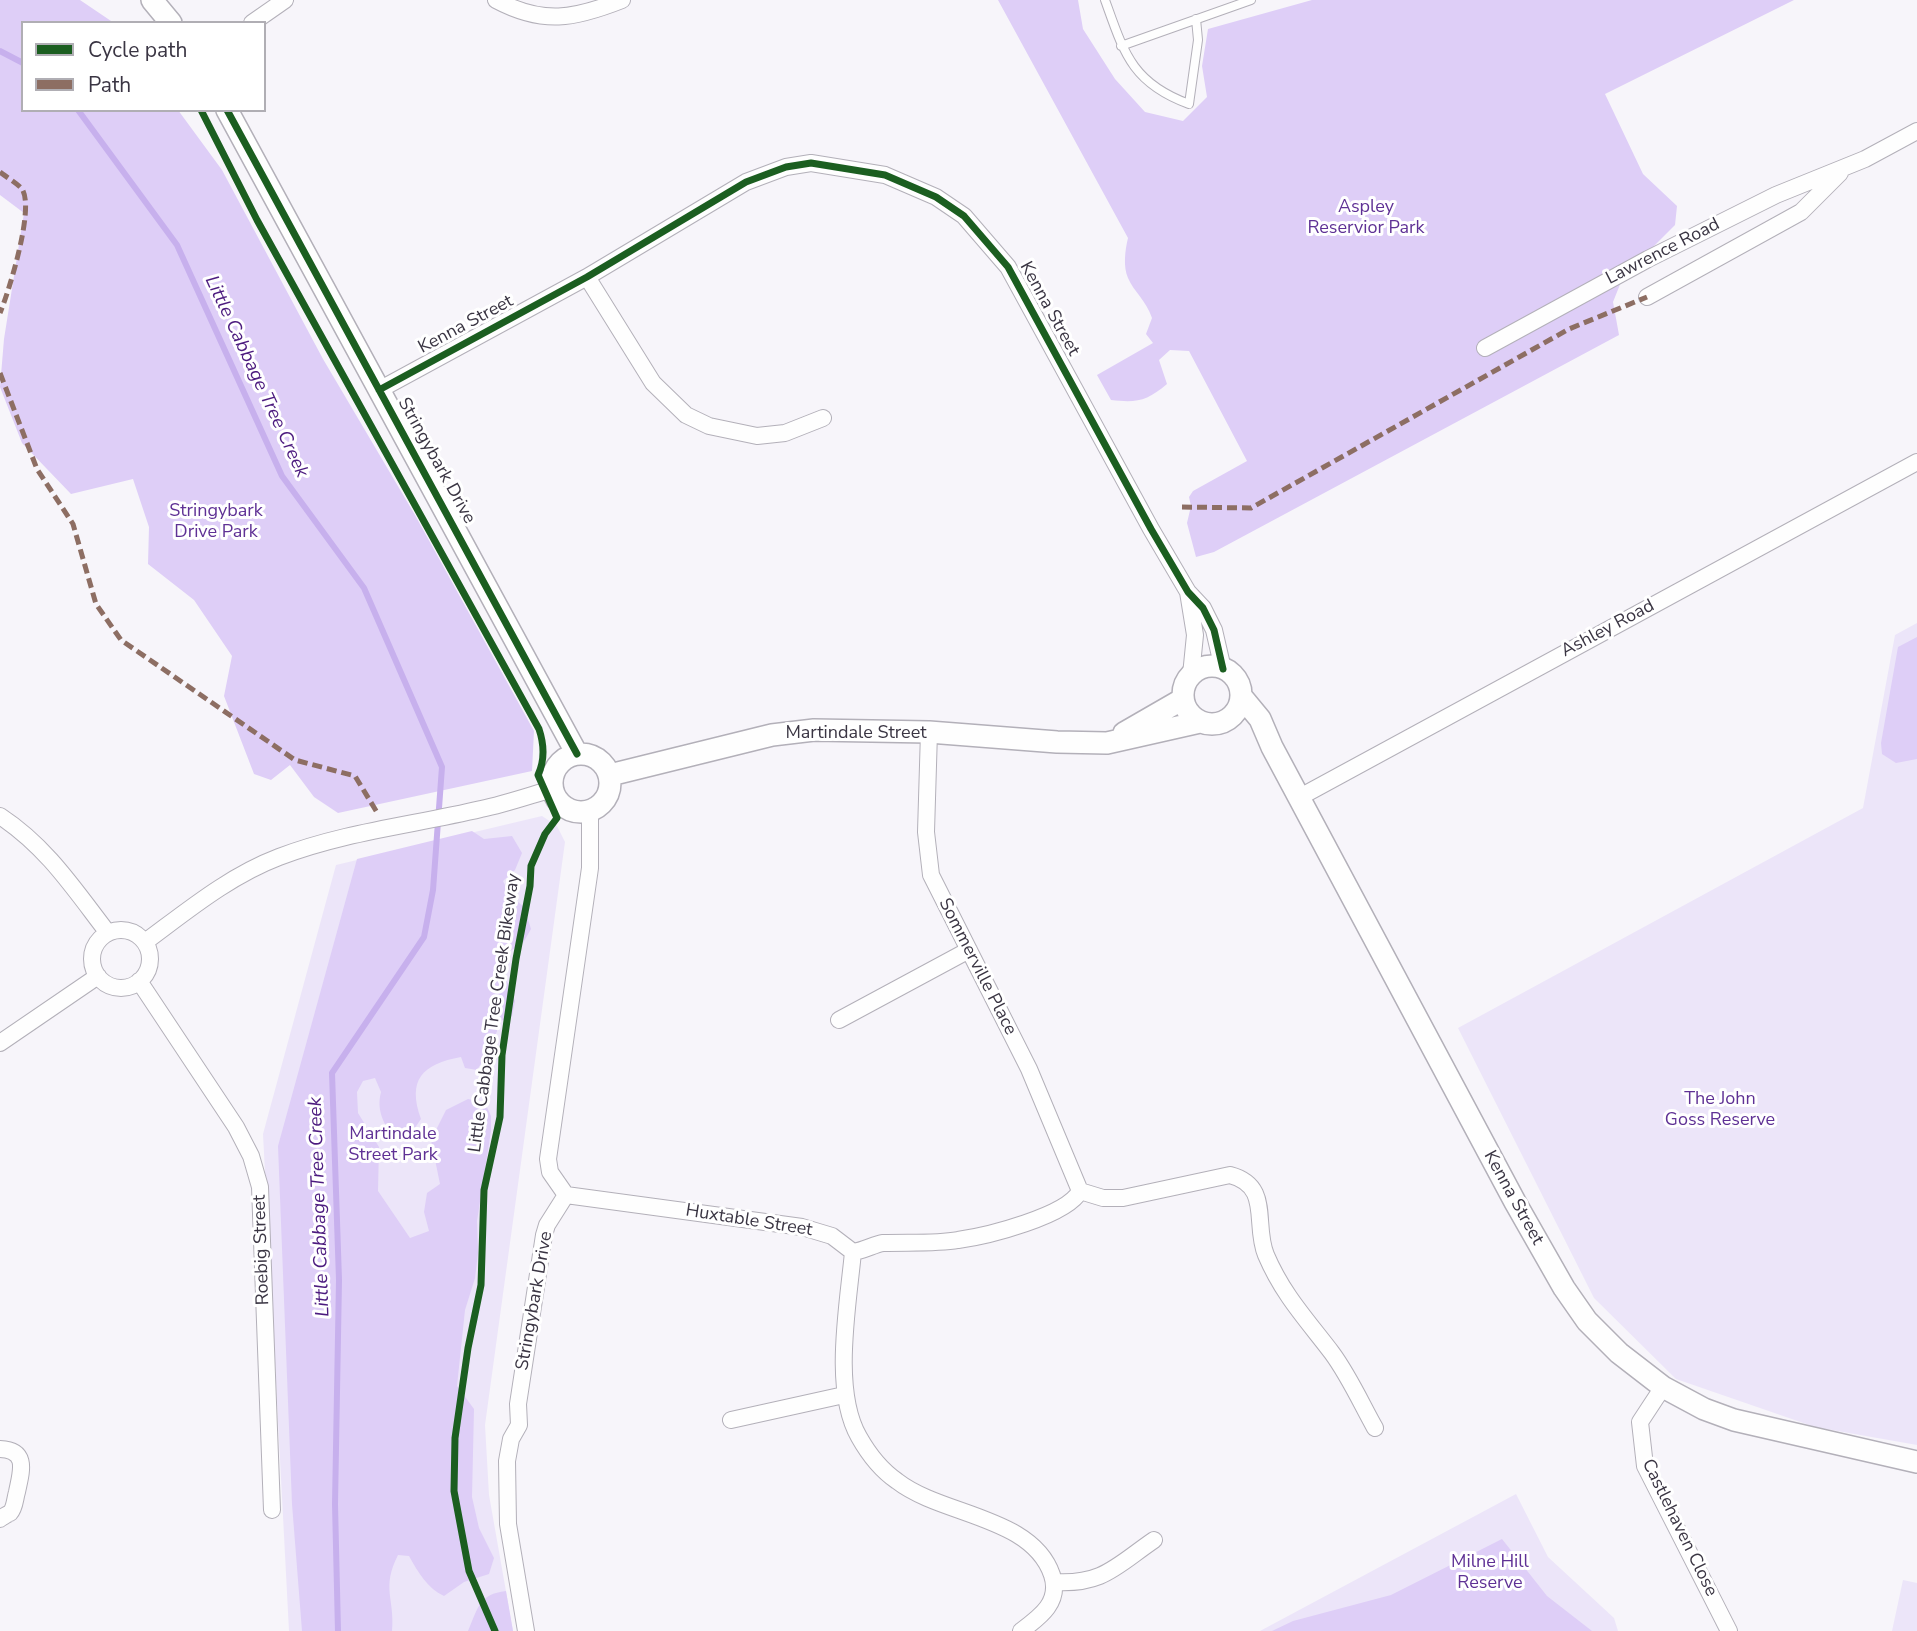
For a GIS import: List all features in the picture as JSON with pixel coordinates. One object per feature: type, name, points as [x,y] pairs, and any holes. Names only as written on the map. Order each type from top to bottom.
[{"type":"street","points":[[152,0],[169,21]]},
{"type":"street","points":[[255,21],[285,0]]},
{"type":"street","points":[[496,0],[526,13],[549,18],[578,16],[622,0]]},
{"type":"street","name":"Stringybark Drive","points":[[228,112],[577,754]]},
{"type":"street","name":"Lawrence Road","points":[[1485,348],[1648,258],[1776,195],[1846,167],[1917,131]]},
{"type":"street","name":"Kenna Street","points":[[379,390],[587,278],[725,193],[786,167],[811,163],[885,175],[936,197],[964,216],[1008,267],[1145,517],[1188,592],[1203,608],[1214,630],[1223,669],[1237,679],[1241,696],[1260,719],[1272,747],[1452,1086],[1564,1288],[1587,1321],[1619,1353],[1663,1387],[1704,1409],[1734,1420],[1917,1462]]},
{"type":"street","name":"Lawrence Road","points":[[1647,297],[1801,212],[1846,167]]},
{"type":"street","points":[[587,278],[653,383],[686,415],[709,426],[757,436],[785,433],[823,418]]},
{"type":"street","name":"Ashley Road","points":[[1300,797],[1917,462]]},
{"type":"street","name":"Kenna Street","points":[[1183,699],[1186,682],[1191,675],[1195,635],[1188,592]]},
{"type":"street","points":[[1191,675],[1207,667],[1223,669]]},
{"type":"street","points":[[1226,721],[1237,710],[1241,696]]},
{"type":"street","points":[[1107,743],[1183,699],[1189,713],[1200,722]]},
{"type":"street","name":"Kenna Street","points":[[1200,722],[1218,724],[1226,721],[1250,730],[1272,747]]},
{"type":"street","name":"Martindale Street","points":[[610,775],[772,735],[814,730],[929,733],[1107,743],[1200,722]]},
{"type":"street","name":"Sommerville Place","points":[[929,733],[926,832],[931,875],[1034,1080],[1080,1191]]},
{"type":"street","points":[[577,754],[594,756],[607,767],[610,775],[609,793],[605,801],[590,811],[580,813],[562,806],[552,789],[555,770],[560,762],[577,754]]},
{"type":"street","points":[[145,942],[237,877],[278,858],[329,841],[480,809],[552,789]]},
{"type":"street","points":[[566,1195],[551,1172],[548,1159],[590,868],[590,811]]},
{"type":"street","points":[[0,816],[27,835],[51,858],[108,933]]},
{"type":"street","points":[[116,930],[132,932],[145,942],[150,959],[145,975],[139,981],[125,987],[117,987],[98,976],[93,967],[95,947],[108,933],[116,930]]},
{"type":"street","points":[[839,1020],[969,950]]},
{"type":"street","points":[[0,1043],[98,976]]},
{"type":"street","name":"Roebig Street","points":[[139,981],[236,1127],[251,1156],[260,1187],[272,1510]]},
{"type":"street","points":[[1021,1631],[1045,1613],[1052,1598],[1054,1582],[1047,1562],[1019,1535],[926,1497],[897,1482],[873,1459],[851,1422],[844,1395],[844,1370],[853,1252],[867,1250],[879,1243],[957,1241],[1007,1228],[1051,1214],[1076,1198],[1080,1191],[1103,1198],[1123,1198],[1230,1175],[1244,1178],[1254,1188],[1264,1252],[1276,1277],[1288,1298],[1333,1355],[1375,1428]]},
{"type":"street","name":"Stringybark Drive","points":[[526,1631],[508,1524],[506,1461],[511,1439],[519,1425],[518,1404],[544,1235],[547,1225],[566,1195]]},
{"type":"street","name":"Huxtable Street","points":[[566,1195],[802,1227],[832,1236],[853,1252]]},
{"type":"street","name":"Castlehaven Close","points":[[1663,1387],[1640,1422],[1645,1466],[1729,1631]]},
{"type":"street","points":[[731,1420],[844,1395]]},
{"type":"street","points":[[0,1449],[11,1450],[18,1456],[22,1466],[13,1507],[10,1513],[0,1519]]},
{"type":"street","points":[[1054,1582],[1090,1581],[1105,1574],[1154,1540]]},
{"type":"lane","points":[[1105,0],[1124,53],[1142,78],[1165,95],[1189,104],[1198,40],[1196,19]]},
{"type":"lane","points":[[1121,46],[1251,0]]},
{"type":"green space","name":"Stringybark Drive Park","points":[[0,0],[80,0],[111,21],[21,21],[21,112],[179,112],[222,170],[323,359],[415,515],[534,731],[532,771],[338,813],[314,797],[290,765],[271,780],[254,774],[224,696],[232,656],[194,600],[148,564],[149,527],[133,479],[71,494],[22,443],[0,387],[4,339],[24,213],[0,195]]},
{"type":"green space","name":"Aspley Reservior Park","points":[[998,0],[1078,0],[1083,29],[1115,79],[1145,112],[1183,121],[1207,97],[1202,66],[1208,29],[1312,0],[1794,0],[1605,94],[1643,174],[1677,206],[1675,225],[1623,277],[1613,302],[1619,335],[1214,552],[1196,557],[1187,523],[1191,506],[1189,497],[1193,491],[1247,461],[1189,351],[1170,350],[1159,360],[1167,384],[1141,400],[1111,400],[1097,375],[1153,343],[1146,334],[1152,318],[1126,274],[1128,238]]},
{"type":"green space","name":"The John Goss Reserve","points":[[1917,623],[1917,1445],[1815,1427],[1676,1379],[1594,1298],[1458,1028],[1863,808],[1895,635]]},
{"type":"green space","points":[[1917,637],[1917,759],[1896,763],[1882,754],[1881,743],[1898,647]]},
{"type":"green space","name":"Martindale Street Park","points":[[542,816],[557,826],[565,842],[485,1425],[489,1495],[513,1631],[289,1631],[263,1134],[336,865]]},
{"type":"green space","name":"Martindale Street Park","points":[[472,831],[484,839],[512,836],[522,853],[515,870],[503,881],[510,895],[524,907],[531,929],[523,943],[510,951],[505,967],[506,979],[515,1001],[512,1016],[501,1021],[489,1051],[477,1070],[465,1068],[461,1057],[436,1064],[421,1076],[416,1094],[421,1119],[412,1132],[396,1140],[382,1118],[381,1092],[375,1078],[363,1081],[357,1092],[358,1113],[379,1147],[378,1191],[410,1238],[429,1231],[424,1212],[427,1193],[440,1184],[431,1140],[446,1110],[468,1099],[485,1103],[491,1116],[477,1221],[478,1253],[475,1278],[465,1310],[457,1386],[474,1409],[472,1497],[479,1528],[494,1558],[489,1574],[464,1582],[444,1596],[428,1584],[409,1556],[398,1555],[389,1585],[392,1631],[302,1631],[292,1504],[278,1146],[357,859]]},
{"type":"green space","name":"Milne Hill Reserve","points":[[1516,1494],[1548,1557],[1614,1618],[1618,1631],[1260,1631]]},
{"type":"green space","points":[[1502,1539],[1547,1596],[1592,1631],[1272,1631],[1293,1621],[1391,1595]]},
{"type":"green space","points":[[1903,1580],[1917,1583],[1917,1631],[1892,1631]]},
{"type":"green space","points":[[506,1591],[513,1631],[468,1631],[477,1609],[485,1599]]},
{"type":"waterway","name":"Little Cabbage Tree Creek","points":[[0,51],[21,62]]},
{"type":"waterway","name":"Little Cabbage Tree Creek","points":[[79,112],[177,245],[282,476],[364,588],[442,767],[433,890],[424,937],[332,1073],[339,1280],[335,1504],[338,1631]]},
{"type":"marked path","points":[[0,172],[22,189],[25,199],[19,250],[0,313]]},
{"type":"marked path","points":[[1182,507],[1251,508],[1569,329],[1647,297]]},
{"type":"marked path","points":[[0,373],[37,469],[73,524],[96,604],[121,640],[295,760],[355,776],[378,814]]},
{"type":"cycle path","name":"Little Cabbage Tree Creek Bikeway","points":[[202,112],[257,220],[539,729],[542,740],[542,764],[538,775],[557,818],[545,834],[531,866],[502,1055],[500,1117],[484,1190],[481,1285],[468,1348],[455,1438],[454,1491],[469,1571],[495,1631]]},
{"type":"cycle path","points":[[228,112],[577,754]]},
{"type":"cycle path","points":[[379,390],[587,277],[746,182],[786,167],[811,163],[885,175],[936,197],[964,216],[1008,267],[1151,529],[1188,592],[1203,608],[1214,630],[1223,669]]}]
